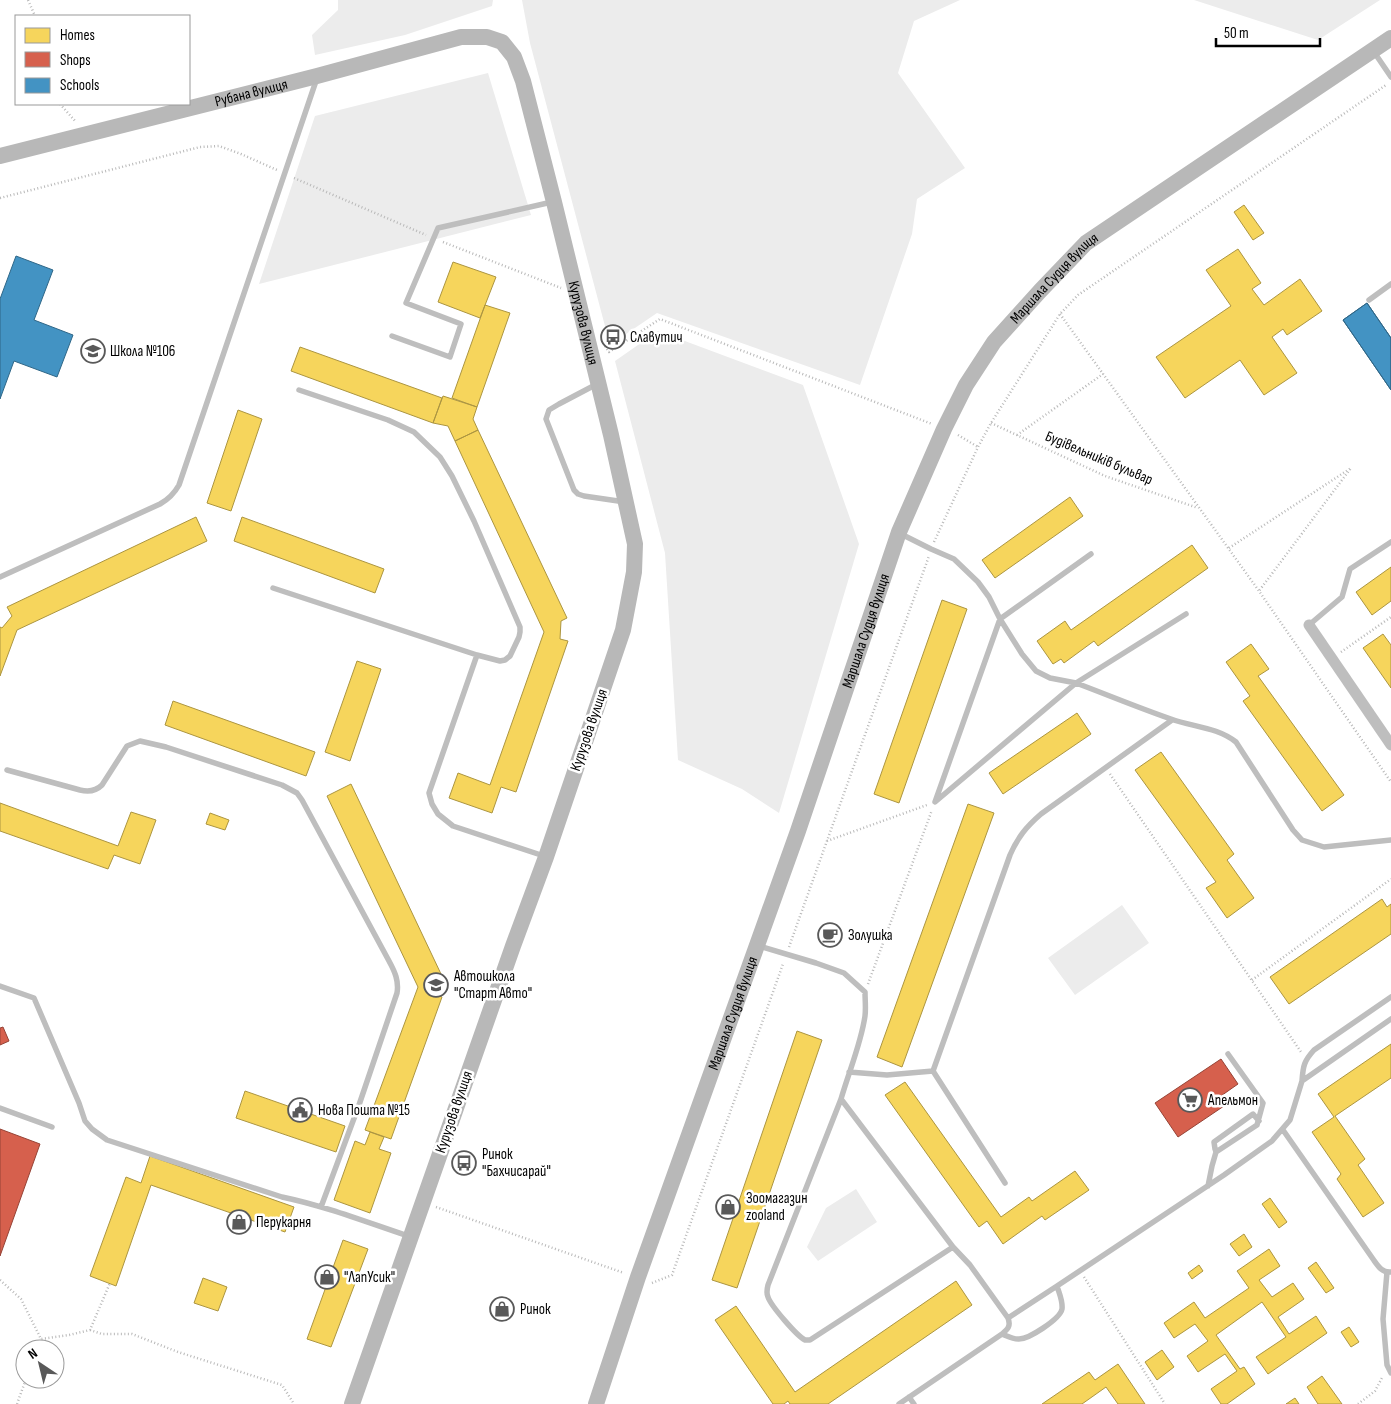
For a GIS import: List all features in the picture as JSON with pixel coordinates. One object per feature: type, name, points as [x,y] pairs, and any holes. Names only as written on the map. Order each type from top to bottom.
[{"type":"street","name":"Рубана вулиця","points":[[0,156],[317,76],[461,37],[487,37],[502,42]]},
{"type":"street","name":"Маршала Судця вулиця","points":[[596,1404],[645,1259],[798,831],[899,532],[944,429],[966,385],[994,342],[1086,243],[1391,38]]},
{"type":"street","name":"Курузова вулиця","points":[[352,1404],[546,857],[623,630],[634,572],[635,544],[626,502],[599,383],[554,202],[523,81],[514,57],[502,42]]},
{"type":"street","points":[[1309,625],[1391,745]]},
{"type":"lane","points":[[1373,50],[1391,77]]},
{"type":"lane","points":[[0,577],[160,504],[174,493],[179,485],[317,76]]},
{"type":"lane","points":[[392,336],[450,357],[461,324],[406,303],[438,228],[554,202]]},
{"type":"lane","points":[[1370,300],[1391,284]]},
{"type":"lane","points":[[599,383],[549,410],[546,419],[574,490],[584,496],[626,502]]},
{"type":"lane","points":[[273,588],[500,661],[510,656],[520,632],[520,627],[474,521],[452,476],[440,457],[414,432],[388,420],[299,390]]},
{"type":"lane","points":[[899,532],[954,559],[978,582],[990,598],[1000,619],[1022,654],[1036,671],[1050,678],[1076,683],[1172,720],[1220,732],[1236,742],[1293,830],[1302,840],[1324,847],[1391,840]]},
{"type":"lane","points":[[1309,625],[1342,597],[1350,569],[1391,542]]},
{"type":"lane","points":[[935,802],[1000,619],[1092,554]]},
{"type":"lane","points":[[935,802],[1076,683],[1186,614]]},
{"type":"lane","points":[[477,655],[429,793],[432,804],[438,814],[453,826],[546,857]]},
{"type":"lane","points":[[934,1071],[1015,842],[1024,829],[1041,814],[1172,720]]},
{"type":"lane","points":[[8,770],[80,790],[91,791],[102,785],[127,746],[140,741],[166,747],[282,785],[297,793],[389,961],[398,985],[397,993],[322,1207]]},
{"type":"lane","points":[[757,945],[844,973],[865,992],[865,1014],[858,1045],[841,1099],[768,1284],[767,1294],[770,1301],[796,1333],[805,1340],[810,1340],[953,1247]]},
{"type":"lane","points":[[0,986],[34,998],[79,1103],[84,1121],[107,1140],[282,1198],[322,1207],[410,1237]]},
{"type":"lane","points":[[1008,1318],[1208,1186],[1272,1141],[1290,1120],[1302,1081],[1306,1059],[1314,1050],[1391,997]]},
{"type":"lane","points":[[1302,1081],[1391,1019]]},
{"type":"lane","points":[[1216,1152],[1257,1124],[1264,1103],[1228,1054]]},
{"type":"lane","points":[[849,1072],[886,1075],[934,1071]]},
{"type":"lane","points":[[934,1071],[1005,1183]]},
{"type":"lane","points":[[841,1099],[953,1247],[970,1265],[1008,1318],[1010,1324],[1008,1329],[1002,1334],[899,1404]]},
{"type":"lane","points":[[0,1108],[52,1127]]},
{"type":"lane","points":[[1208,1186],[1216,1152],[1214,1142],[1252,1114],[1259,1121]]},
{"type":"lane","points":[[1282,1130],[1373,1259],[1381,1269],[1389,1272],[1382,1320],[1387,1365],[1391,1373]]},
{"type":"lane","points":[[1002,1334],[1018,1339],[1025,1338],[1040,1331],[1061,1314],[1062,1301],[1057,1286]]},
{"type":"lane","points":[[909,1397],[914,1404]]},
{"type":"path","points":[[28,0],[35,15]]},
{"type":"path","points":[[1391,82],[1078,295],[1060,314],[1259,591],[1391,782]]},
{"type":"path","points":[[61,105],[87,135]]},
{"type":"path","points":[[0,198],[200,147],[219,146],[242,154],[434,238],[577,295]]},
{"type":"path","points":[[604,344],[609,352],[660,320],[944,429],[978,447]]},
{"type":"path","points":[[1017,434],[1103,374]]},
{"type":"path","name":"Будівельників бульвар","points":[[992,423],[1105,476],[1200,509]]},
{"type":"path","points":[[1228,548],[1352,468],[1259,591]]},
{"type":"path","points":[[1332,659],[1391,617]]},
{"type":"path","points":[[1106,768],[1306,1059]]},
{"type":"path","points":[[827,841],[935,802]]},
{"type":"path","points":[[865,992],[935,802]]},
{"type":"path","points":[[1252,980],[1391,878]]},
{"type":"path","points":[[1079,1270],[1165,1404]]},
{"type":"path","points":[[0,1280],[21,1299],[41,1339],[69,1336],[90,1330],[102,1334],[132,1334],[178,1352],[282,1385],[294,1404]]},
{"type":"path","points":[[90,1330],[110,1283]]},
{"type":"path","points":[[1358,1404],[1375,1391],[1387,1365]]},
{"type":"path","points":[[17,1404],[22,1389]]},
{"type":"shaded area","points":[[338,0],[493,0],[492,6],[405,35],[315,55],[312,35],[338,10]]},
{"type":"shaded area","points":[[522,0],[960,0],[914,21],[898,73],[965,168],[917,199],[912,234],[860,385],[657,313],[610,345],[530,43]]},
{"type":"shaded area","points":[[1194,0],[1380,0],[1318,40]]},
{"type":"shaded area","points":[[488,73],[531,215],[259,284],[315,116]]},
{"type":"shaded area","points":[[658,331],[803,385],[859,544],[779,813],[742,789],[678,760],[665,553],[615,361]]},
{"type":"shaded area","points":[[1122,905],[1149,943],[1075,995],[1048,958]]},
{"type":"shaded area","points":[[856,1189],[877,1222],[818,1261],[807,1247],[826,1208]]},
{"type":"building: Homes","points":[[1244,205],[1264,233],[1253,240],[1234,212]]},
{"type":"building: Homes","points":[[1238,249],[1261,283],[1252,289],[1264,305],[1300,279],[1322,311],[1287,335],[1283,329],[1272,337],[1297,373],[1264,395],[1240,360],[1185,398],[1156,357],[1231,306],[1206,270]]},
{"type":"building: Homes","points":[[453,262],[496,277],[480,318],[438,302]]},
{"type":"building: Homes","points":[[485,305],[510,313],[477,407],[452,398]]},
{"type":"building: Homes","points":[[300,347],[442,398],[433,423],[291,371]]},
{"type":"building: Homes","points":[[443,396],[477,407],[473,419],[478,430],[455,441],[448,426],[433,423]]},
{"type":"building: Homes","points":[[238,410],[262,419],[231,511],[207,503]]},
{"type":"building: Homes","points":[[478,430],[567,618],[561,621],[560,639],[568,641],[516,792],[501,787],[492,813],[449,798],[458,773],[490,785],[544,632],[455,441]]},
{"type":"building: Homes","points":[[1070,497],[1083,516],[995,578],[982,560]]},
{"type":"building: Homes","points":[[196,517],[207,541],[17,630],[0,676],[0,627],[2,628],[12,616],[7,607]]},
{"type":"building: Homes","points":[[242,517],[384,569],[375,593],[234,541]]},
{"type":"building: Homes","points":[[1192,545],[1208,568],[1098,646],[1094,641],[1064,663],[1061,659],[1053,664],[1037,641],[1065,621],[1071,630]]},
{"type":"building: Homes","points":[[1391,567],[1391,601],[1372,615],[1356,592]]},
{"type":"building: Homes","points":[[942,600],[967,609],[899,803],[874,794]]},
{"type":"building: Homes","points":[[1383,634],[1391,645],[1391,688],[1363,648]]},
{"type":"building: Homes","points":[[1251,644],[1269,669],[1258,676],[1344,795],[1322,811],[1243,701],[1250,696],[1226,662]]},
{"type":"building: Homes","points":[[357,661],[381,669],[350,761],[325,752]]},
{"type":"building: Homes","points":[[173,701],[315,752],[306,776],[165,725]]},
{"type":"building: Homes","points":[[1077,713],[1091,734],[1003,794],[989,773]]},
{"type":"building: Homes","points":[[1161,752],[1234,854],[1227,860],[1254,898],[1227,918],[1206,888],[1216,882],[1135,770]]},
{"type":"building: Homes","points":[[351,784],[441,974],[433,977],[437,984],[433,993],[442,997],[391,1139],[365,1130],[418,987],[327,796]]},
{"type":"building: Homes","points":[[0,803],[118,846],[131,812],[156,820],[140,864],[114,855],[108,869],[0,831]]},
{"type":"building: Homes","points":[[968,804],[994,813],[902,1067],[877,1057]]},
{"type":"building: Homes","points":[[210,813],[229,820],[225,830],[206,824]]},
{"type":"building: Homes","points":[[1382,899],[1387,907],[1391,904],[1391,934],[1289,1004],[1270,977]]},
{"type":"building: Homes","points":[[797,1031],[822,1040],[737,1288],[712,1280]]},
{"type":"building: Homes","points":[[1391,1044],[1391,1078],[1335,1116],[1365,1159],[1358,1165],[1384,1203],[1363,1217],[1337,1179],[1341,1174],[1312,1132],[1334,1117],[1318,1094]]},
{"type":"building: Homes","points":[[905,1082],[1001,1217],[1029,1197],[1032,1201],[1075,1171],[1089,1190],[1045,1220],[1042,1216],[1003,1244],[987,1221],[979,1227],[885,1095]]},
{"type":"building: Homes","points":[[245,1091],[345,1126],[336,1152],[236,1118]]},
{"type":"building: Homes","points":[[370,1132],[384,1137],[379,1149],[391,1153],[370,1213],[334,1200],[355,1141],[365,1145]]},
{"type":"building: Homes","points":[[150,1156],[294,1207],[285,1232],[151,1185],[116,1286],[90,1276],[126,1177],[141,1183]]},
{"type":"building: Homes","points":[[1270,1198],[1287,1222],[1279,1228],[1262,1204]]},
{"type":"building: Homes","points":[[1244,1234],[1252,1247],[1239,1256],[1230,1244]]},
{"type":"building: Homes","points":[[343,1240],[368,1249],[331,1347],[307,1339]]},
{"type":"building: Homes","points":[[1269,1249],[1280,1266],[1259,1280],[1272,1297],[1293,1283],[1304,1299],[1278,1317],[1289,1334],[1316,1316],[1327,1333],[1268,1374],[1256,1357],[1286,1337],[1262,1302],[1216,1335],[1240,1369],[1244,1367],[1255,1384],[1227,1404],[1221,1404],[1211,1389],[1237,1371],[1225,1354],[1198,1372],[1187,1356],[1208,1341],[1195,1324],[1174,1338],[1164,1323],[1194,1302],[1205,1318],[1249,1288],[1237,1271]]},
{"type":"building: Homes","points":[[1316,1262],[1334,1288],[1326,1293],[1308,1268]]},
{"type":"building: Homes","points":[[1199,1265],[1203,1271],[1192,1279],[1188,1273]]},
{"type":"building: Homes","points":[[203,1278],[227,1287],[218,1311],[194,1303]]},
{"type":"building: Homes","points":[[956,1281],[972,1305],[828,1404],[790,1404],[788,1401],[784,1404],[773,1404],[715,1320],[736,1306],[795,1392]]},
{"type":"building: Homes","points":[[1349,1327],[1359,1342],[1351,1347],[1341,1332]]},
{"type":"building: Homes","points":[[1162,1350],[1174,1367],[1157,1380],[1145,1362]]},
{"type":"building: Homes","points":[[1118,1364],[1145,1404],[1118,1404],[1106,1387],[1082,1404],[1042,1404],[1089,1372],[1095,1380]]},
{"type":"building: Homes","points":[[1322,1376],[1342,1404],[1318,1404],[1307,1387]]},
{"type":"building: Homes","points":[[1295,1398],[1299,1404],[1286,1404]]},
{"type":"building: Shops","points":[[3,1027],[9,1041],[0,1045],[0,1028]]},
{"type":"building: Shops","name":"Апельмон","points":[[1221,1059],[1238,1084],[1218,1098],[1224,1106],[1178,1137],[1155,1103]]},
{"type":"building: Shops","points":[[0,1129],[40,1144],[0,1256]]},
{"type":"building: Schools","points":[[16,256],[53,270],[34,320],[73,335],[57,377],[14,361],[0,399],[0,299]]},
{"type":"building: Schools","points":[[1367,303],[1391,338],[1391,390],[1343,320]]},
{"type":"building: Schools","points":[[1367,303],[1391,338],[1391,390],[1343,320]]},
{"type":"place","name":"Славутич","points":[[613,337]]},
{"type":"place","name":"Школа №106","points":[[93,351]]},
{"type":"place","name":"Золушка","points":[[830,935]]},
{"type":"place","name":"Автошкола \"Старт Авто\"","points":[[436,985]]},
{"type":"place","name":"Апельмон","points":[[1190,1100]]},
{"type":"place","name":"Нова Пошта №15","points":[[300,1110]]},
{"type":"place","name":"Ринок \"Бахчисарай\"","points":[[464,1163]]},
{"type":"place","name":"Зоомагазин zooland","points":[[728,1207]]},
{"type":"place","name":"Перукарня","points":[[239,1222]]},
{"type":"place","name":"\"ЛапУсик\"","points":[[327,1277]]},
{"type":"place","name":"Ринок","points":[[502,1309]]}]
